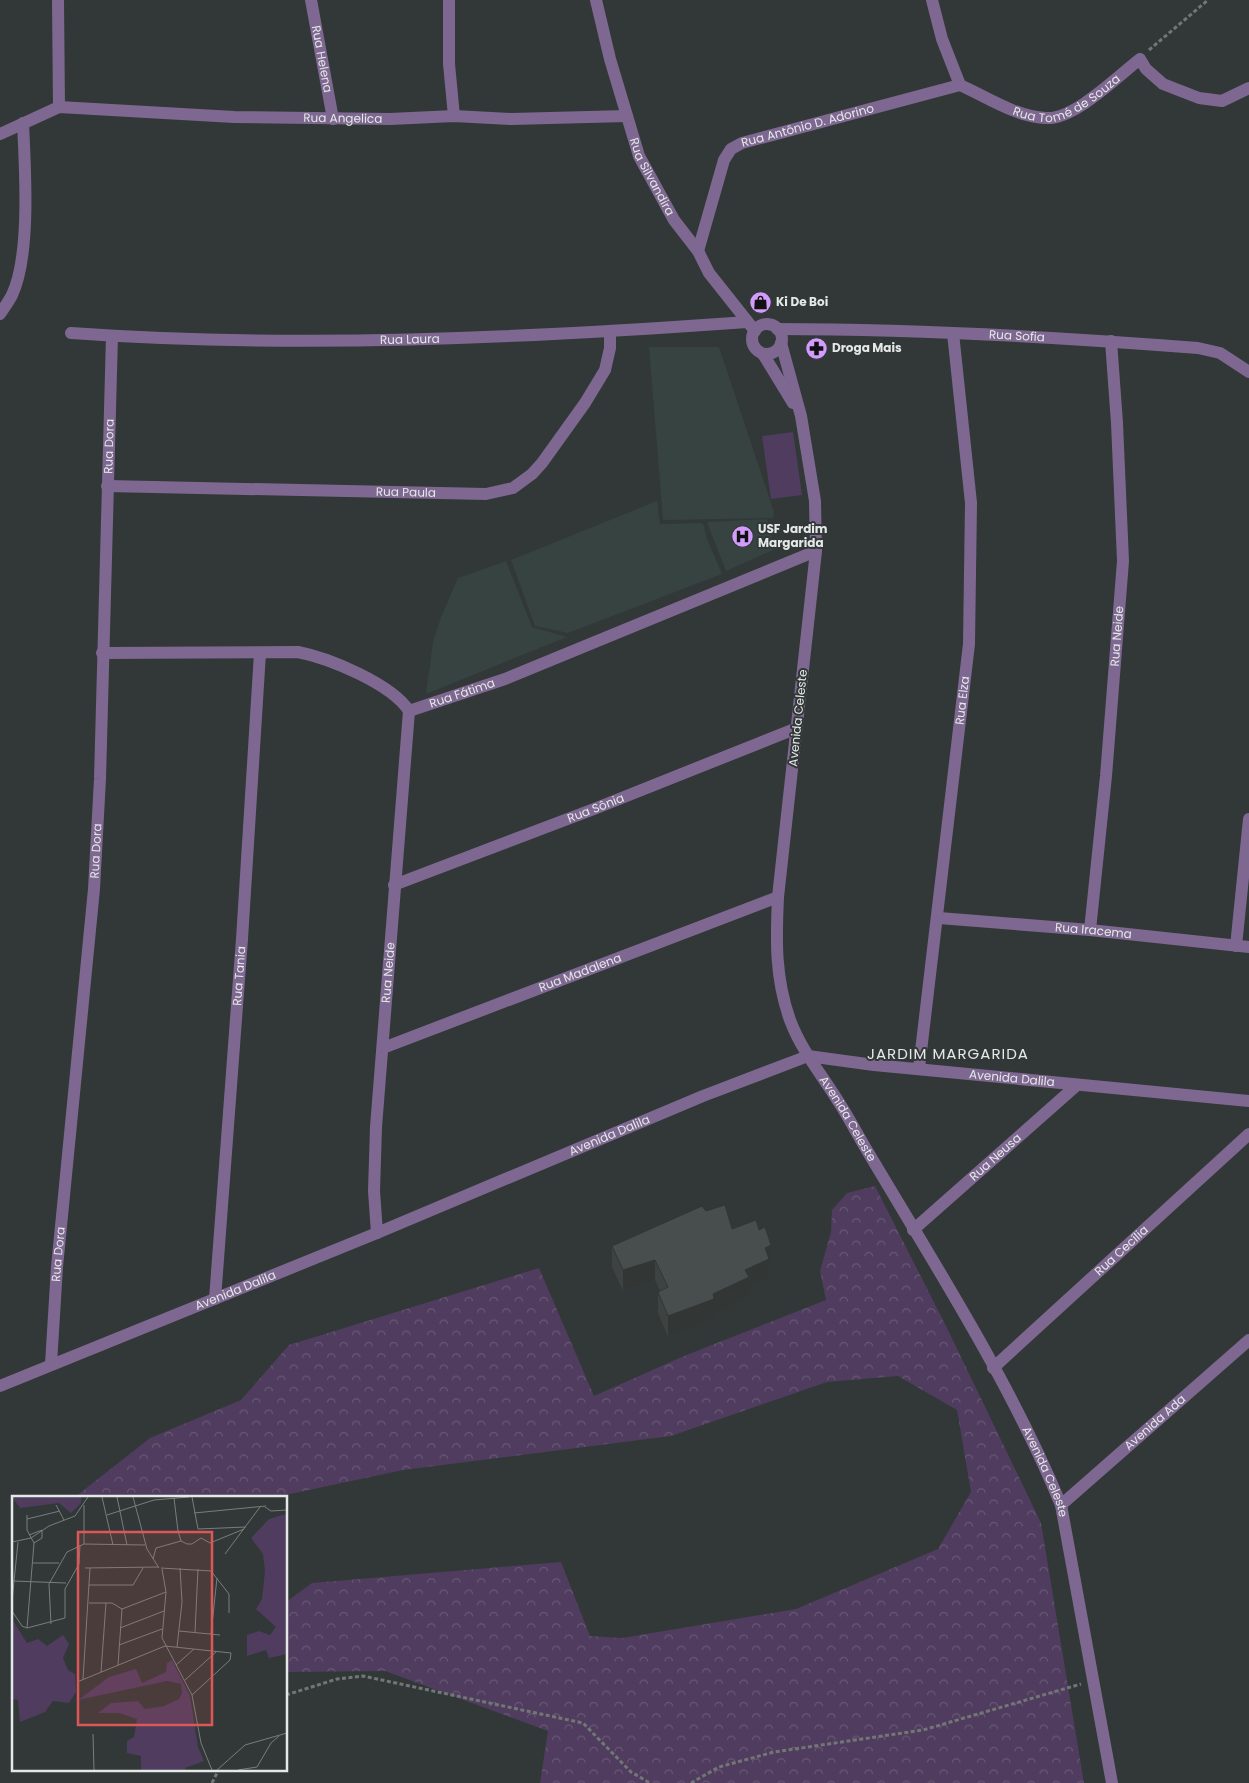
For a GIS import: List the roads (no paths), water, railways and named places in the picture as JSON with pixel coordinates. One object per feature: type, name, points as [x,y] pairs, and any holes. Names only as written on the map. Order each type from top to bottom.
[{"type":"street","points":[[0,134],[59,107],[58,0]]},
{"type":"street","name":"Rua Helena","points":[[311,0],[333,119]]},
{"type":"street","points":[[449,0],[450,64],[454,116]]},
{"type":"street","name":"Rua Silvandira","points":[[596,0],[639,156],[674,220],[698,251],[709,273],[751,326]]},
{"type":"street","points":[[932,0],[942,39],[960,85]]},
{"type":"street","name":"Rua Tomé de Souza","points":[[960,85],[1011,109],[1048,118],[1064,115],[1085,102],[1140,59],[1146,70],[1163,84],[1199,98],[1222,101],[1249,88]]},
{"type":"street","name":"Rua Antônio D. Adorino","points":[[698,251],[724,160],[731,149],[742,143],[821,120],[960,85]]},
{"type":"street","name":"Rua Angelica","points":[[59,107],[225,117],[333,119],[454,116],[511,118],[627,116]]},
{"type":"street","points":[[0,314],[12,294],[22,261],[25,167],[23,123]]},
{"type":"street","points":[[768,324],[777,329],[781,343],[776,351],[763,354],[752,344],[751,326],[768,324]]},
{"type":"street","name":"Rua Laura","points":[[71,333],[242,340],[372,339],[751,326]]},
{"type":"street","name":"Rua Sofia","points":[[777,329],[870,329],[1111,341],[1220,353],[1249,372]]},
{"type":"street","name":"Rua Paula","points":[[107,486],[486,494],[513,488],[532,474],[585,402],[605,370],[610,348],[610,332]]},
{"type":"street","name":"Rua Elza","points":[[920,1068],[939,918],[950,791],[969,644],[972,577],[971,503],[952,333]]},
{"type":"street","name":"Rua Dora","points":[[51,1364],[57,1267],[94,889],[100,779],[112,336]]},
{"type":"street","name":"Rua Neide","points":[[1090,930],[1106,776],[1123,561],[1117,423],[1111,341]]},
{"type":"street","name":"Avenida Celeste","points":[[781,343],[801,416],[815,502],[816,551],[778,897],[776,950],[781,986],[790,1021],[808,1056],[838,1101],[1021,1416],[1061,1504],[1112,1783]]},
{"type":"street","name":"Avenida Celeste","points":[[763,354],[801,416]]},
{"type":"street","name":"Rua Fátima","points":[[409,711],[505,679],[816,551]]},
{"type":"street","points":[[102,653],[298,652],[319,656],[358,674],[403,702],[409,711]]},
{"type":"street","name":"Rua Tania","points":[[215,1299],[242,939],[260,653]]},
{"type":"street","name":"Rua Neide","points":[[377,1233],[374,1166],[394,885],[409,711]]},
{"type":"street","name":"Rua Sônia","points":[[394,885],[594,809],[797,728]]},
{"type":"street","points":[[1243,946],[1249,819]]},
{"type":"street","name":"Rua Madalena","points":[[383,1048],[778,897]]},
{"type":"street","name":"Rua Iracema","points":[[939,918],[1090,930],[1243,946]]},
{"type":"street","name":"Avenida Dalila","points":[[0,1386],[377,1233],[694,1100],[808,1056],[874,1065],[1249,1101]]},
{"type":"street","name":"Rua Neusa","points":[[914,1230],[1077,1085]]},
{"type":"street","name":"Rua Cecília","points":[[993,1368],[1249,1134]]},
{"type":"street","name":"Avenida Ada","points":[[1061,1504],[1249,1340]]},
{"type":"place","name":"Ki De Boi","points":[[760,302]]},
{"type":"place","name":"Droga Mais","points":[[816,348]]},
{"type":"place","name":"USF Jardim Margarida","points":[[742,536]]},
{"type":"district","name":"JARDIM MARGARIDA","points":[[948,1054]]}]
